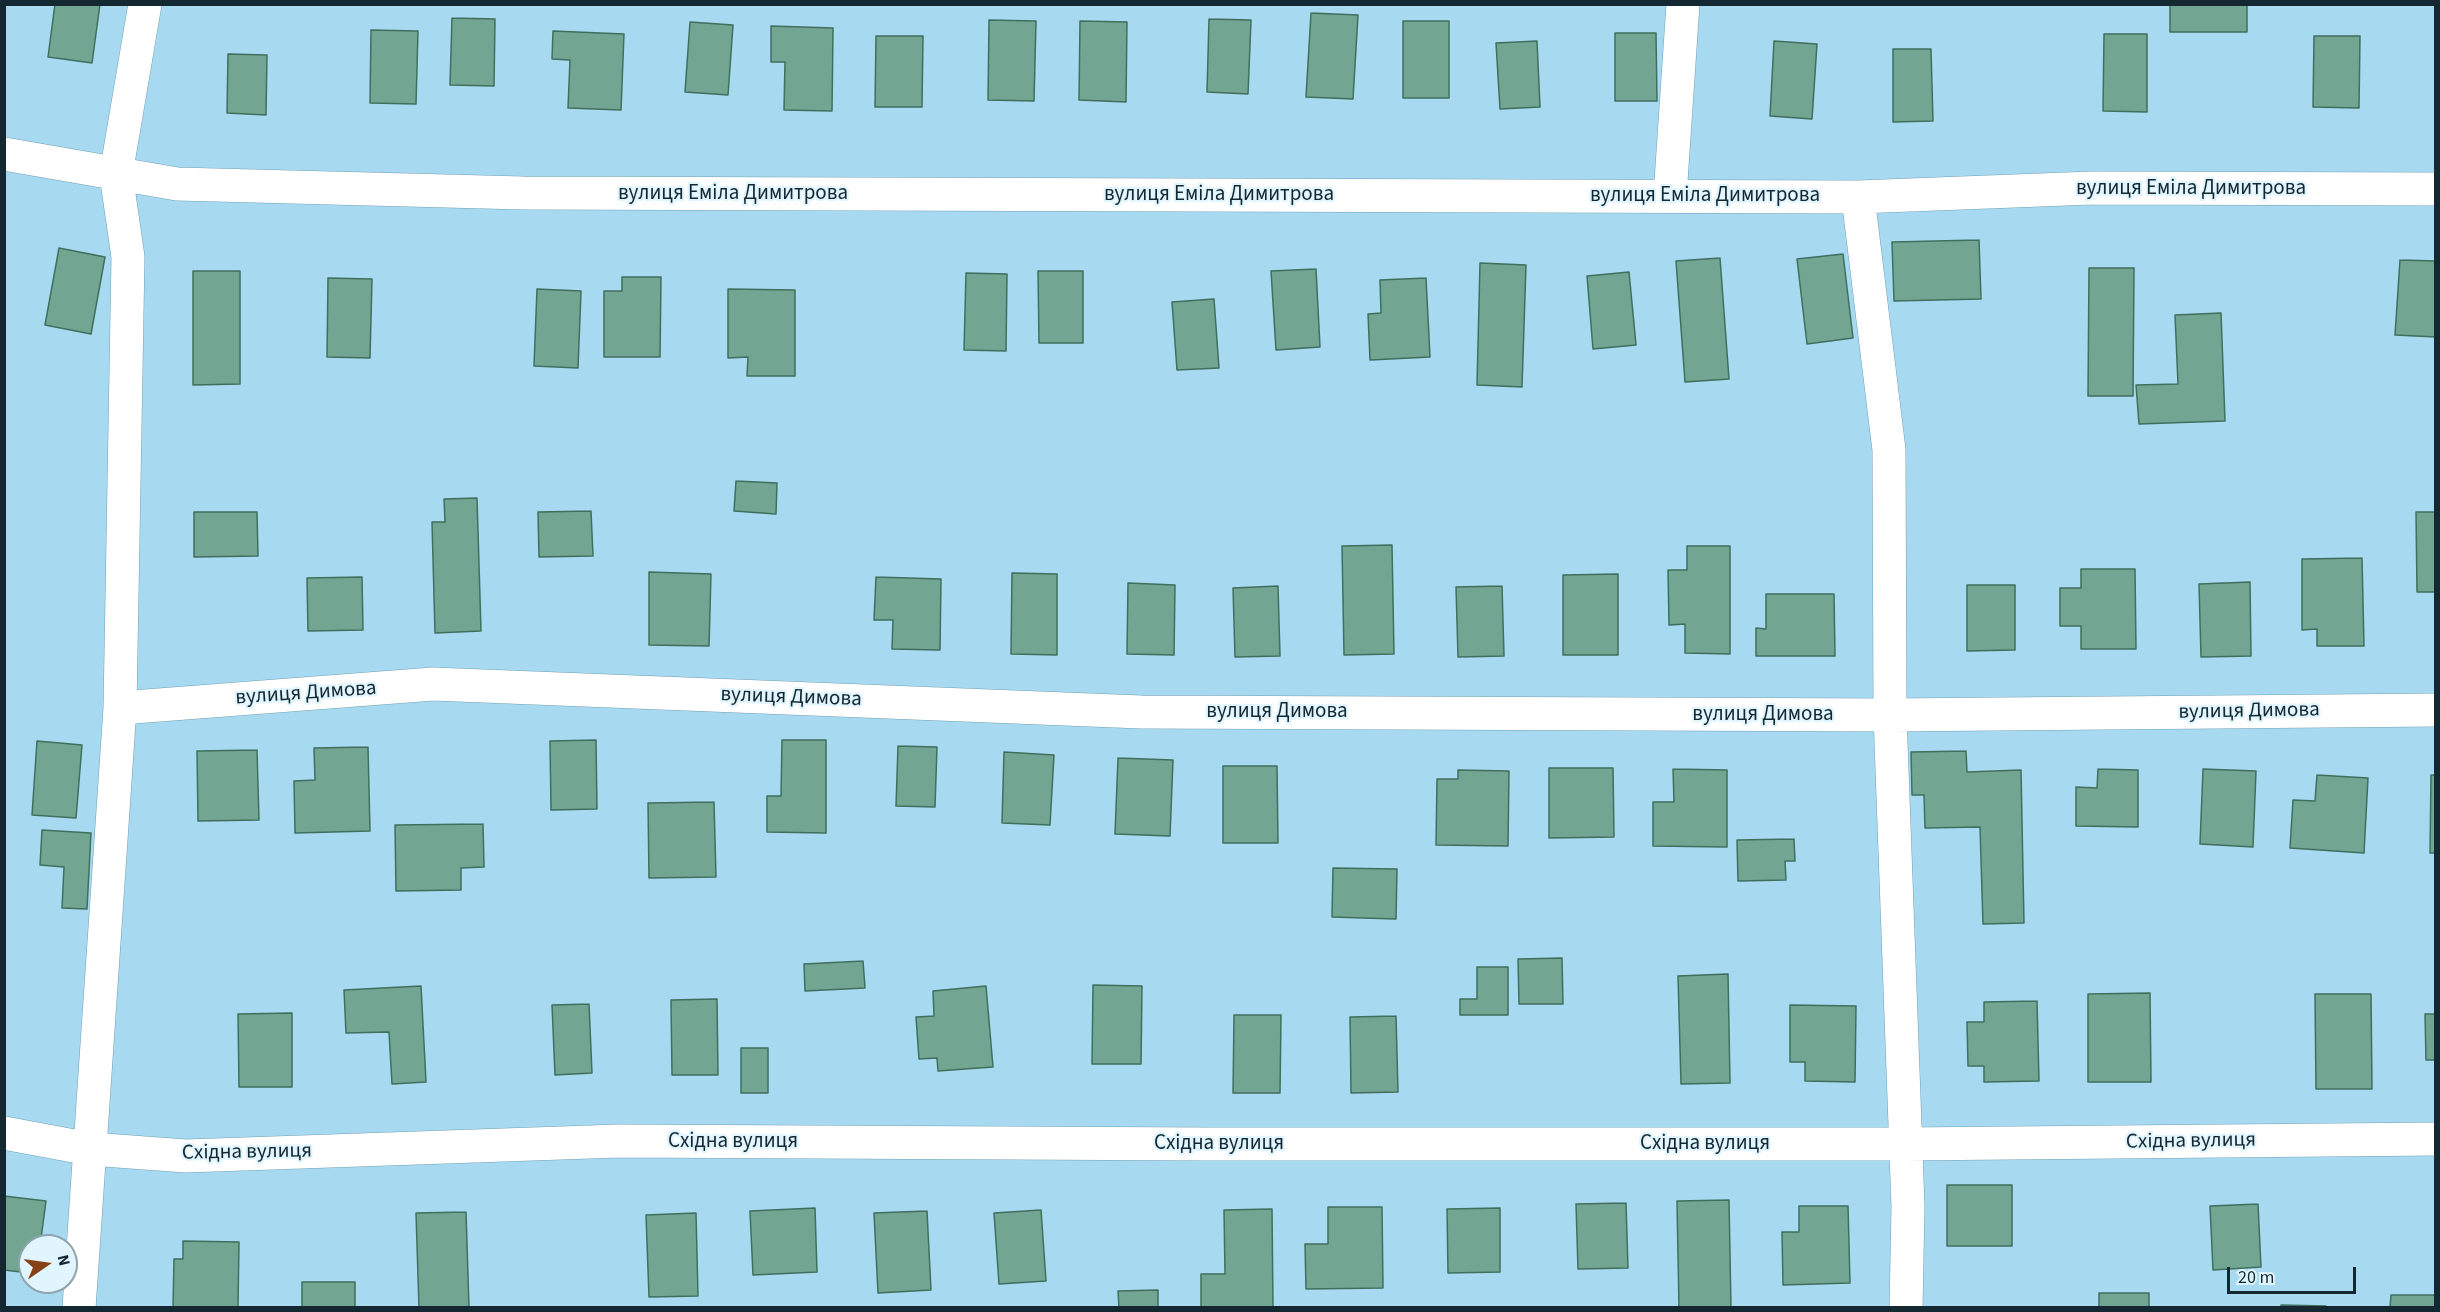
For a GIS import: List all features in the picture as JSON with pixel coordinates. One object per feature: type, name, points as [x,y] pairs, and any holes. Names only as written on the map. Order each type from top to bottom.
[{"type":"street","points":[[79,1308],[120,708],[128,257],[116,174],[145,4]]},
{"type":"street","points":[[1670,196],[1683,4]]},
{"type":"street","name":"вулиця Еміла Димитрова","points":[[4,154],[177,184],[523,194],[1858,196],[2092,188],[2436,189]]},
{"type":"street","points":[[1858,196],[1889,450],[1890,715],[1908,1208],[1906,1308]]},
{"type":"street","name":"вулиця Димова","points":[[120,708],[433,684],[1141,712],[1890,715],[2436,710]]},
{"type":"street","name":"Східна вулиця","points":[[4,1133],[90,1149],[186,1156],[619,1141],[1905,1144],[2436,1139]]},
{"type":"building","points":[[55,4],[100,4],[92,63],[48,57]]},
{"type":"building","points":[[2170,4],[2247,4],[2247,32],[2170,32]]},
{"type":"building","points":[[1311,13],[1358,15],[1353,99],[1306,97]]},
{"type":"building","points":[[452,18],[495,19],[494,86],[450,85]]},
{"type":"building","points":[[1209,19],[1251,20],[1248,94],[1207,92]]},
{"type":"building","points":[[989,20],[1036,21],[1034,101],[988,100]]},
{"type":"building","points":[[1080,21],[1127,22],[1126,102],[1079,100]]},
{"type":"building","points":[[1403,21],[1449,21],[1449,98],[1403,98]]},
{"type":"building","points":[[690,22],[733,25],[728,95],[685,92]]},
{"type":"building","points":[[771,26],[833,28],[832,111],[784,110],[785,62],[771,62]]},
{"type":"building","points":[[371,30],[418,31],[416,104],[370,103]]},
{"type":"building","points":[[553,31],[624,34],[621,110],[568,108],[570,60],[552,59]]},
{"type":"building","points":[[1615,33],[1656,33],[1657,101],[1615,101]]},
{"type":"building","points":[[2104,34],[2147,34],[2147,112],[2103,111]]},
{"type":"building","points":[[876,36],[923,36],[922,107],[875,107]]},
{"type":"building","points":[[2314,36],[2360,36],[2359,108],[2313,107]]},
{"type":"building","points":[[1537,41],[1540,107],[1500,109],[1496,43]]},
{"type":"building","points":[[1774,41],[1817,44],[1812,119],[1770,116]]},
{"type":"building","points":[[1893,49],[1931,49],[1933,121],[1893,122]]},
{"type":"building","points":[[228,54],[267,55],[266,115],[227,113]]},
{"type":"building","points":[[1979,240],[1981,299],[1894,301],[1892,242]]},
{"type":"building","points":[[59,248],[105,257],[91,334],[45,325]]},
{"type":"building","points":[[1843,254],[1853,338],[1807,344],[1797,259]]},
{"type":"building","points":[[1720,258],[1729,379],[1685,382],[1676,261]]},
{"type":"building","points":[[2400,260],[2436,261],[2436,337],[2395,335]]},
{"type":"building","points":[[1480,263],[1526,265],[1522,387],[1477,385]]},
{"type":"building","points":[[2089,268],[2134,268],[2133,396],[2088,396]]},
{"type":"building","points":[[1316,269],[1320,347],[1276,350],[1271,271]]},
{"type":"building","points":[[193,271],[240,271],[240,384],[193,385]]},
{"type":"building","points":[[1038,271],[1083,271],[1083,343],[1039,343]]},
{"type":"building","points":[[1629,272],[1636,345],[1593,349],[1587,276]]},
{"type":"building","points":[[966,273],[1007,274],[1006,351],[964,350]]},
{"type":"building","points":[[622,277],[661,277],[660,357],[604,357],[604,291],[622,291]]},
{"type":"building","points":[[328,278],[372,279],[370,358],[327,357]]},
{"type":"building","points":[[1426,278],[1430,357],[1370,360],[1368,314],[1381,313],[1380,280]]},
{"type":"building","points":[[537,289],[581,291],[578,368],[534,366]]},
{"type":"building","points":[[728,289],[795,290],[795,376],[747,376],[748,357],[728,358]]},
{"type":"building","points":[[1214,299],[1219,368],[1177,370],[1172,302]]},
{"type":"building","points":[[2221,313],[2225,421],[2139,424],[2136,385],[2178,384],[2175,315]]},
{"type":"building","points":[[736,481],[777,483],[776,514],[734,511]]},
{"type":"building","points":[[477,498],[481,631],[435,633],[432,522],[445,522],[444,499]]},
{"type":"building","points":[[591,511],[593,556],[539,557],[538,512]]},
{"type":"building","points":[[194,512],[257,512],[258,556],[194,557]]},
{"type":"building","points":[[2416,512],[2436,512],[2436,592],[2417,592]]},
{"type":"building","points":[[1392,545],[1394,654],[1344,655],[1342,546]]},
{"type":"building","points":[[1687,546],[1730,546],[1730,654],[1685,653],[1685,624],[1669,625],[1668,570],[1687,570]]},
{"type":"building","points":[[2362,558],[2364,646],[2317,646],[2317,629],[2302,630],[2302,559]]},
{"type":"building","points":[[2081,569],[2135,569],[2136,649],[2081,649],[2081,626],[2060,626],[2060,588],[2081,588]]},
{"type":"building","points":[[649,572],[711,574],[709,646],[649,645]]},
{"type":"building","points":[[1012,573],[1057,574],[1057,655],[1011,654]]},
{"type":"building","points":[[1618,574],[1618,655],[1563,655],[1563,575]]},
{"type":"building","points":[[362,577],[363,630],[308,631],[307,578]]},
{"type":"building","points":[[876,577],[941,579],[940,650],[892,649],[893,620],[874,620]]},
{"type":"building","points":[[2250,582],[2251,656],[2201,657],[2199,584]]},
{"type":"building","points":[[1128,583],[1175,585],[1174,655],[1127,654]]},
{"type":"building","points":[[1967,585],[2015,585],[2015,650],[1967,651]]},
{"type":"building","points":[[1278,586],[1280,656],[1235,657],[1233,588]]},
{"type":"building","points":[[1502,586],[1504,656],[1458,657],[1456,587]]},
{"type":"building","points":[[1766,594],[1834,594],[1835,656],[1756,656],[1756,628],[1766,629]]},
{"type":"building","points":[[596,740],[597,809],[551,810],[550,741]]},
{"type":"building","points":[[782,740],[826,740],[826,833],[767,832],[767,796],[781,796]]},
{"type":"building","points":[[37,741],[82,745],[76,818],[32,815]]},
{"type":"building","points":[[898,746],[937,747],[935,807],[896,806]]},
{"type":"building","points":[[368,747],[370,831],[295,833],[294,781],[315,780],[314,748]]},
{"type":"building","points":[[257,750],[259,820],[198,821],[197,751]]},
{"type":"building","points":[[1966,751],[1967,772],[2021,770],[2024,923],[1983,924],[1980,827],[1925,828],[1924,795],[1912,795],[1911,752]]},
{"type":"building","points":[[1004,752],[1054,755],[1050,825],[1002,823]]},
{"type":"building","points":[[1118,758],[1173,760],[1170,836],[1115,834]]},
{"type":"building","points":[[1223,766],[1277,766],[1278,843],[1223,843]]},
{"type":"building","points":[[1549,768],[1613,768],[1614,837],[1549,838]]},
{"type":"building","points":[[1673,769],[1727,770],[1727,847],[1653,846],[1653,802],[1674,802]]},
{"type":"building","points":[[2098,769],[2138,770],[2138,827],[2076,826],[2076,787],[2097,788]]},
{"type":"building","points":[[2203,769],[2256,771],[2253,847],[2200,844]]},
{"type":"building","points":[[1458,770],[1509,771],[1508,846],[1436,845],[1437,779],[1458,779]]},
{"type":"building","points":[[2317,775],[2368,778],[2364,853],[2290,848],[2293,800],[2315,801]]},
{"type":"building","points":[[2431,775],[2436,775],[2436,853],[2430,853]]},
{"type":"building","points":[[714,802],[716,877],[649,878],[648,803]]},
{"type":"building","points":[[483,824],[484,867],[461,868],[461,890],[396,891],[395,825]]},
{"type":"building","points":[[42,830],[91,833],[87,909],[62,908],[64,867],[40,865]]},
{"type":"building","points":[[1794,839],[1795,861],[1785,861],[1786,880],[1738,881],[1737,840]]},
{"type":"building","points":[[1333,868],[1397,869],[1396,919],[1332,917]]},
{"type":"building","points":[[1562,958],[1563,1004],[1519,1004],[1518,959]]},
{"type":"building","points":[[863,961],[865,988],[805,991],[804,964]]},
{"type":"building","points":[[1477,967],[1508,967],[1508,1015],[1460,1015],[1460,999],[1477,999]]},
{"type":"building","points":[[1728,974],[1730,1083],[1681,1084],[1678,976]]},
{"type":"building","points":[[1093,985],[1142,986],[1141,1064],[1092,1064]]},
{"type":"building","points":[[421,986],[426,1082],[392,1084],[389,1032],[346,1033],[344,990]]},
{"type":"building","points":[[986,986],[993,1067],[938,1071],[937,1058],[919,1059],[916,1017],[934,1016],[933,991]]},
{"type":"building","points":[[2150,993],[2151,1082],[2088,1082],[2088,994]]},
{"type":"building","points":[[2315,994],[2371,994],[2372,1089],[2316,1089]]},
{"type":"building","points":[[717,999],[718,1075],[672,1075],[671,1000]]},
{"type":"building","points":[[2037,1001],[2039,1081],[1984,1082],[1984,1066],[1968,1066],[1967,1022],[1984,1022],[1984,1002]]},
{"type":"building","points":[[589,1004],[592,1073],[555,1075],[552,1005]]},
{"type":"building","points":[[1790,1005],[1856,1006],[1855,1082],[1805,1081],[1805,1062],[1790,1062]]},
{"type":"building","points":[[292,1013],[292,1087],[239,1087],[238,1014]]},
{"type":"building","points":[[2425,1014],[2436,1014],[2436,1060],[2426,1060]]},
{"type":"building","points":[[1234,1015],[1281,1015],[1280,1093],[1233,1093]]},
{"type":"building","points":[[1396,1016],[1398,1092],[1351,1093],[1350,1017]]},
{"type":"building","points":[[741,1048],[768,1048],[768,1093],[741,1093]]},
{"type":"building","points":[[1947,1185],[2012,1185],[2012,1246],[1947,1246]]},
{"type":"building","points":[[4,1196],[46,1201],[42,1234],[18,1234],[18,1272],[4,1270]]},
{"type":"building","points":[[1729,1200],[1731,1308],[1679,1308],[1677,1201]]},
{"type":"building","points":[[1626,1203],[1628,1268],[1578,1269],[1576,1204]]},
{"type":"building","points":[[2258,1204],[2261,1267],[2213,1270],[2210,1206]]},
{"type":"building","points":[[1799,1206],[1848,1206],[1850,1283],[1783,1285],[1782,1232],[1799,1232]]},
{"type":"building","points":[[1328,1207],[1382,1207],[1383,1288],[1306,1289],[1305,1244],[1328,1244]]},
{"type":"building","points":[[815,1208],[817,1272],[753,1275],[750,1211]]},
{"type":"building","points":[[1500,1208],[1500,1272],[1448,1273],[1447,1209]]},
{"type":"building","points":[[1272,1209],[1273,1308],[1201,1308],[1201,1274],[1225,1274],[1224,1210]]},
{"type":"building","points":[[1041,1210],[1046,1281],[999,1284],[994,1213]]},
{"type":"building","points":[[927,1211],[931,1290],[878,1293],[874,1213]]},
{"type":"building","points":[[466,1212],[469,1308],[419,1308],[416,1213]]},
{"type":"building","points":[[696,1213],[698,1296],[649,1297],[646,1215]]},
{"type":"building","points":[[183,1241],[239,1242],[238,1308],[173,1308],[174,1259],[183,1259]]},
{"type":"building","points":[[302,1282],[355,1282],[355,1308],[302,1308]]},
{"type":"building","points":[[1158,1290],[1158,1308],[1119,1308],[1118,1291]]},
{"type":"building","points":[[2099,1293],[2149,1293],[2149,1308],[2099,1308]]},
{"type":"building","points":[[2391,1295],[2436,1295],[2436,1308],[2390,1308]]},
{"type":"building","points":[[2281,1305],[2326,1306],[2326,1308],[2281,1308]]}]
